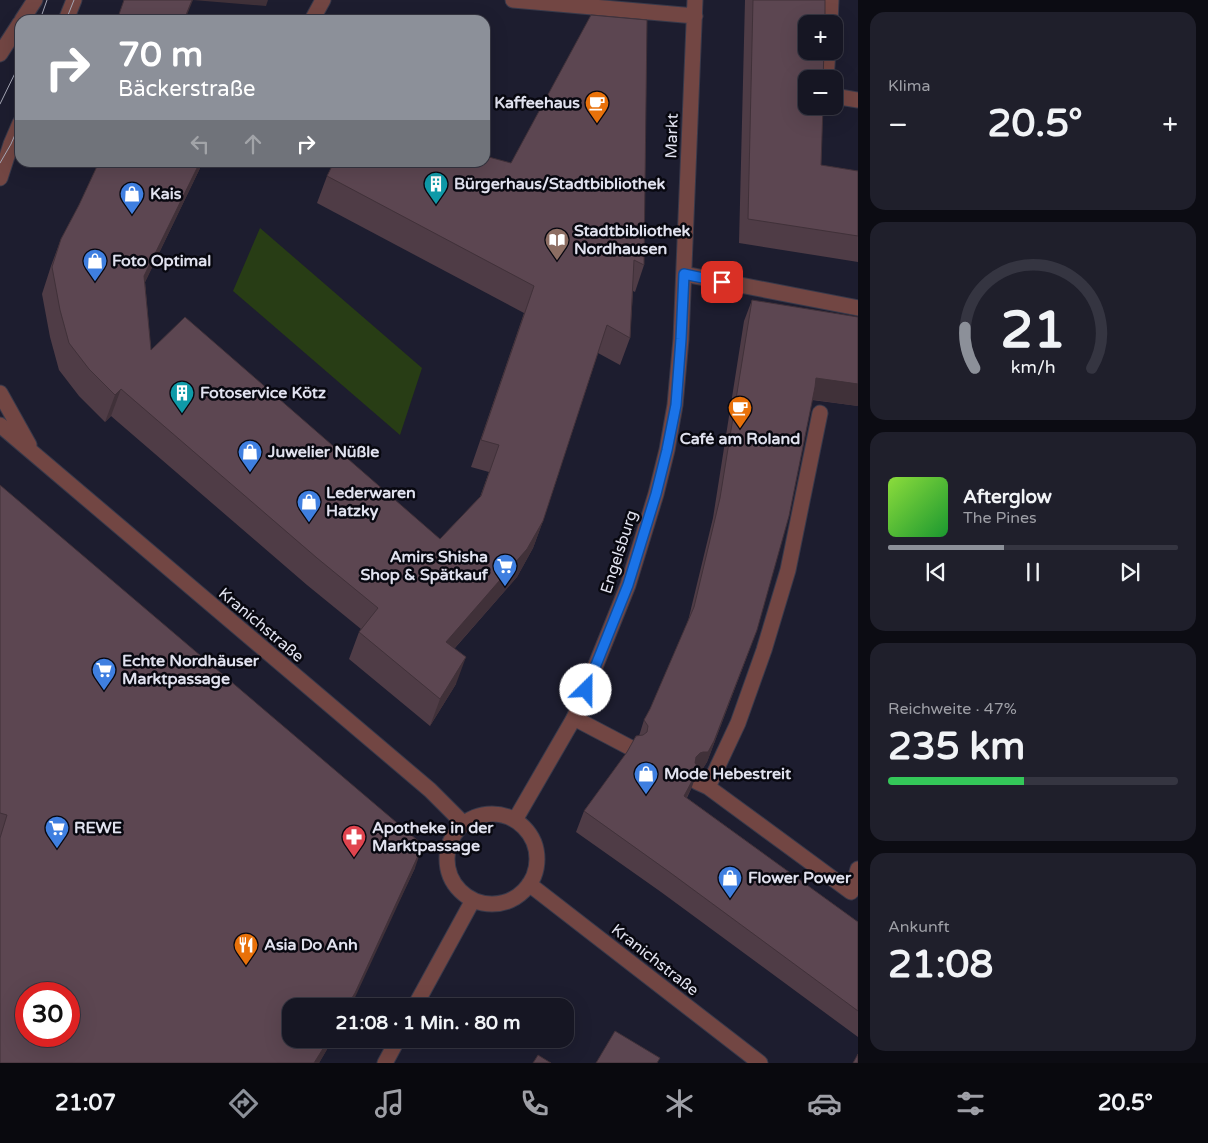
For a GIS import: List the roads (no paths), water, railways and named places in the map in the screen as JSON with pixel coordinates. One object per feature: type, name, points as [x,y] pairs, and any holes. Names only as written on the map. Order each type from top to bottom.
[{"type":"street","points":[[25,15],[35,0]]},
{"type":"street","points":[[68,15],[74,0]]},
{"type":"street","points":[[315,15],[323,0]]},
{"type":"street","points":[[513,0],[695,16]]},
{"type":"street","name":"Markt","points":[[684,274],[695,0]]},
{"type":"street","points":[[830,15],[831,0]]},
{"type":"street","points":[[0,54],[15,31]]},
{"type":"street","points":[[843,98],[858,100]]},
{"type":"street","points":[[0,178],[15,135]]},
{"type":"street","points":[[684,274],[858,308]]},
{"type":"street","name":"Engelsburg","points":[[515,820],[574,718],[628,585],[656,494],[676,405],[684,274]]},
{"type":"street","name":"Kranichstraße","points":[[0,393],[34,455]]},
{"type":"street","points":[[820,413],[788,570],[769,632],[738,724],[702,785],[851,892],[858,869]]},
{"type":"street","name":"Kranichstraße","points":[[0,425],[430,790],[463,823]]},
{"type":"street","points":[[574,718],[632,748]]},
{"type":"street","points":[[502,814],[515,820],[525,828],[533,839],[537,854],[536,870],[529,884],[518,896],[504,903],[488,904],[473,900],[460,891],[451,878],[447,863],[448,848],[454,834],[463,823],[475,816],[502,814]]},
{"type":"street","name":"Kranichstraße","points":[[529,884],[760,1063]]},
{"type":"street","points":[[419,998],[473,900]]},
{"type":"street","points":[[384,1063],[393,1048]]},
{"type":"tram line","points":[[42,15],[47,0]]},
{"type":"tram line","points":[[68,15],[74,0]]},
{"type":"tram line","points":[[0,104],[15,73]]},
{"type":"tram line","points":[[0,163],[15,135]]},
{"type":"place","name":"Kaffeehaus","points":[[597,124]]},
{"type":"place","name":"Bürgerhaus/Stadtbibliothek","points":[[436,205]]},
{"type":"place","name":"Kais","points":[[132,215]]},
{"type":"place","name":"Stadtbibliothek Nordhausen","points":[[557,261]]},
{"type":"place","name":"Foto Optimal","points":[[95,282]]},
{"type":"place","name":"Fotoservice Kötz","points":[[182,414]]},
{"type":"place","name":"Café am Roland","points":[[740,429]]},
{"type":"place","name":"Juwelier Nüßle","points":[[250,473]]},
{"type":"place","name":"Lederwaren Hatzky","points":[[309,523]]},
{"type":"place","name":"Amirs Shisha Shop & Spätkauf","points":[[505,587]]},
{"type":"place","name":"Echte Nordhäuser Marktpassage","points":[[104,691]]},
{"type":"place","name":"Mode Hebestreit","points":[[646,795]]},
{"type":"place","name":"REWE","points":[[57,849]]},
{"type":"place","name":"Apotheke in der Marktpassage","points":[[354,858]]},
{"type":"place","name":"Flower Power","points":[[730,899]]},
{"type":"place","name":"Asia Do Anh","points":[[246,966]]}]
